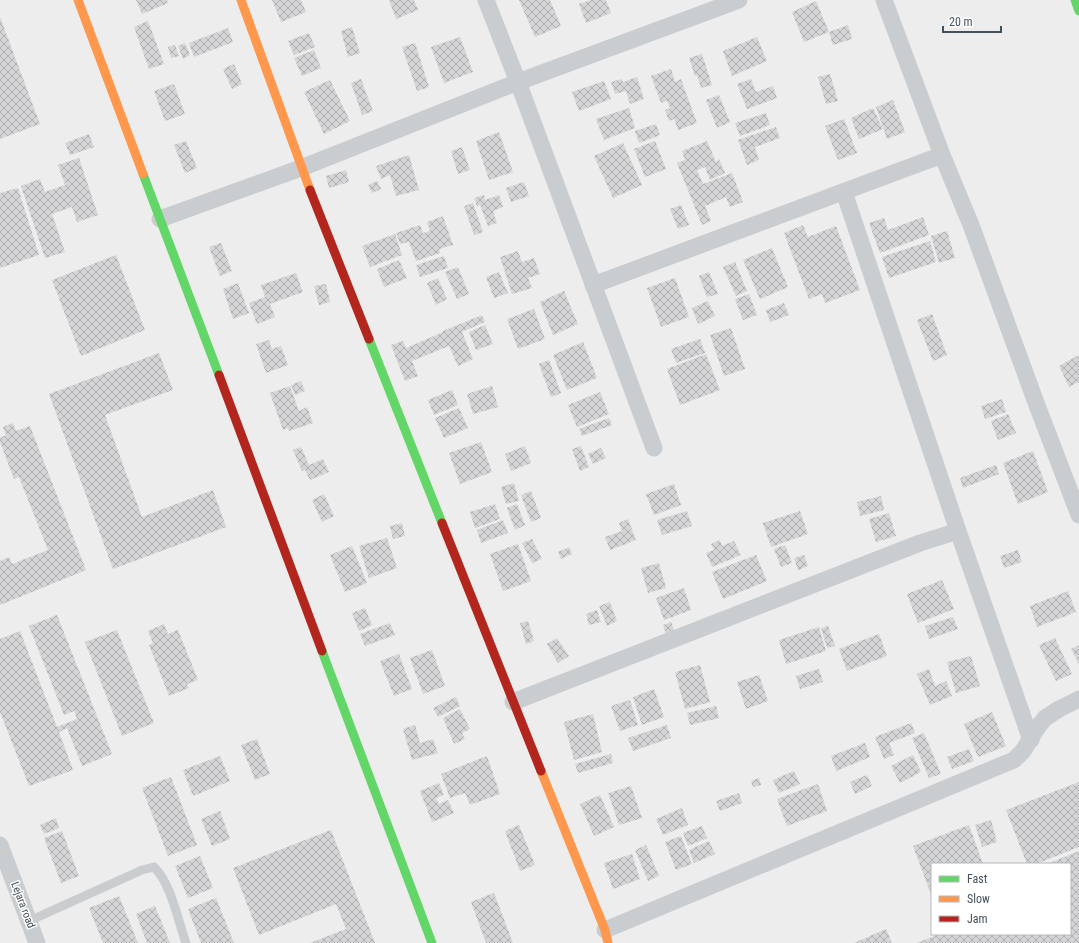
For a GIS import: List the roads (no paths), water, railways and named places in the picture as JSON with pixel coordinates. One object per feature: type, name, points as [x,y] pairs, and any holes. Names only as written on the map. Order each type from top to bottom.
[{"type":"street","points":[[78,0],[432,943]]},
{"type":"street","points":[[241,0],[301,168],[512,702],[607,936],[1014,760],[1023,751],[1045,718],[1079,699]]},
{"type":"street","points":[[486,0],[654,448]]},
{"type":"street","points":[[160,219],[301,168],[518,82],[739,0]]},
{"type":"street","points":[[884,0],[942,155],[971,225],[1079,515]]},
{"type":"street","points":[[1075,0],[1079,11]]},
{"type":"street","points":[[593,285],[942,155]]},
{"type":"street","points":[[844,192],[958,530],[1031,740]]},
{"type":"street","points":[[512,702],[920,543],[958,530]]},
{"type":"street","name":"Lejara road","points":[[2,855],[37,943]]},
{"type":"lane","points":[[29,921],[142,870],[154,867],[160,873],[166,884],[186,943]]}]
